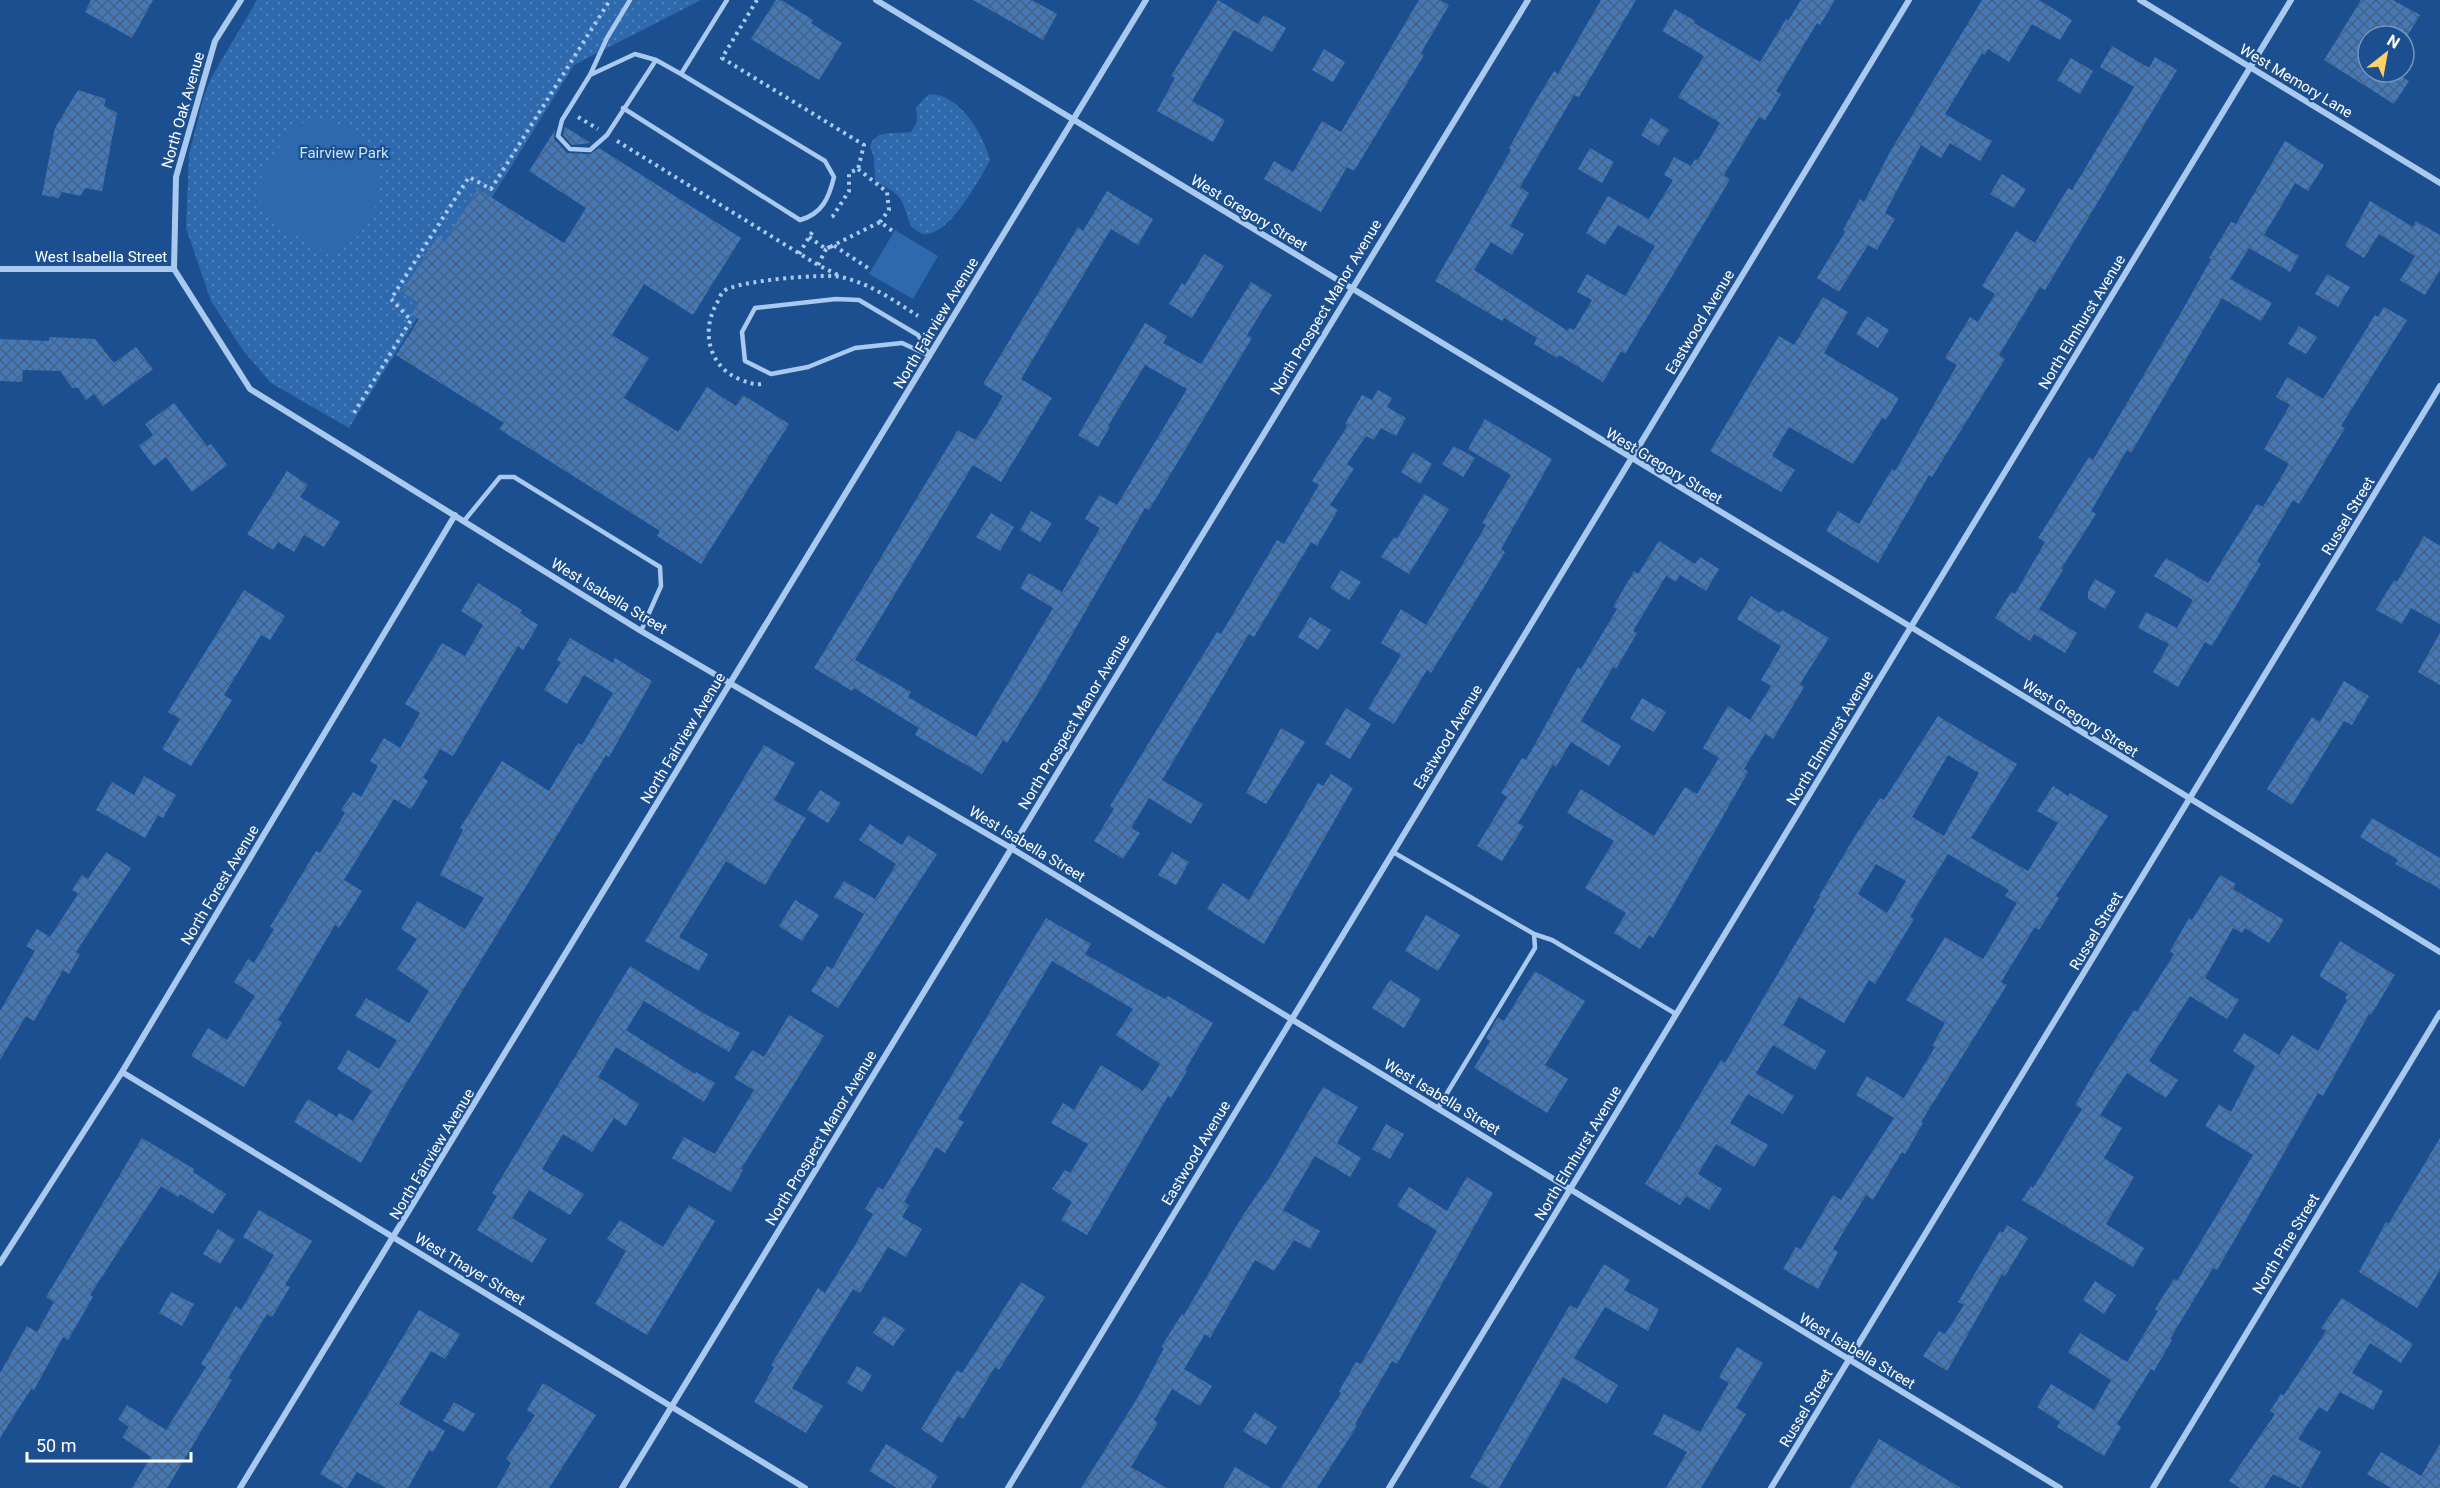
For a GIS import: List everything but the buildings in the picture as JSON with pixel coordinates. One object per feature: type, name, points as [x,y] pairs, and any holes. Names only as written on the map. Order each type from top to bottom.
[{"type":"street","name":"North Oak Avenue","points":[[174,269],[176,177],[215,41],[241,0]]},
{"type":"street","name":"West Gregory Street","points":[[876,0],[1630,460],[1911,627],[2189,800],[2440,952]]},
{"type":"street","name":"North Fairview Avenue","points":[[240,1488],[395,1238],[1146,0]]},
{"type":"street","name":"North Prospect Manor Avenue","points":[[622,1488],[1528,0]]},
{"type":"street","name":"Eastwood Avenue","points":[[1008,1488],[1909,0]]},
{"type":"street","name":"West Memory Lane","points":[[2140,0],[2440,183]]},
{"type":"street","name":"North Elmhurst Avenue","points":[[1389,1488],[2291,0]]},
{"type":"street","name":"West Isabella Street","points":[[0,269],[174,269],[250,389],[641,631],[1011,848],[2060,1488]]},
{"type":"street","name":"Russel Street","points":[[1771,1488],[2440,386]]},
{"type":"street","name":"North Forest Avenue","points":[[0,1263],[122,1072],[455,515]]},
{"type":"street","name":"North Pine Street","points":[[2153,1488],[2440,1013]]},
{"type":"street","name":"West Thayer Street","points":[[122,1072],[805,1488]]},
{"type":"lane","points":[[630,0],[607,38],[590,75],[562,120],[558,136],[570,149],[590,150],[607,135],[656,60]]},
{"type":"lane","points":[[681,74],[727,0]]},
{"type":"lane","points":[[590,75],[634,54],[656,60],[825,161],[834,177],[830,193],[814,216],[800,220],[623,108]]},
{"type":"lane","points":[[836,299],[859,300],[918,335],[930,356],[902,343],[855,348],[808,367],[771,374],[745,361],[742,332],[755,308],[836,299]]},
{"type":"lane","points":[[464,521],[500,477],[514,477],[660,567],[661,586],[641,631]]},
{"type":"lane","points":[[1393,852],[1534,934],[1552,940],[1676,1014]]},
{"type":"lane","points":[[1438,1108],[1535,948],[1534,934]]},
{"type":"path","points":[[354,413],[411,320],[391,299],[469,177],[491,189],[610,0]]},
{"type":"path","points":[[757,0],[722,57],[864,145],[858,170]]},
{"type":"path","points":[[557,84],[562,107],[568,111],[799,254],[840,276],[891,298],[918,316]]},
{"type":"path","points":[[826,220],[833,216],[849,191],[849,173],[858,170]]},
{"type":"path","points":[[818,265],[826,249],[880,222],[890,210],[887,192],[858,170]]},
{"type":"path","points":[[880,222],[894,231]]},
{"type":"path","points":[[799,254],[818,223]]},
{"type":"path","points":[[809,237],[826,249]]},
{"type":"path","points":[[833,245],[871,270]]},
{"type":"path","points":[[770,383],[754,385],[733,376],[716,361],[708,341],[710,314],[724,291],[742,283],[840,276]]},
{"type":"green space","name":"Fairview Park","points":[[257,0],[701,0],[574,65],[349,428],[271,383],[242,349],[211,301],[186,228],[189,155],[203,99],[211,78]]},
{"type":"green space","points":[[929,94],[951,101],[969,117],[982,139],[990,160],[971,193],[953,217],[933,233],[923,234],[911,227],[903,204],[896,194],[875,181],[874,157],[870,147],[872,141],[881,135],[911,132],[917,122],[916,107]]},
{"type":"green space","points":[[327,121],[356,132],[378,164],[377,204],[361,233],[334,257],[268,218],[255,188],[293,124]]},
{"type":"green space","points":[[895,230],[938,256],[913,299],[869,274]]}]
